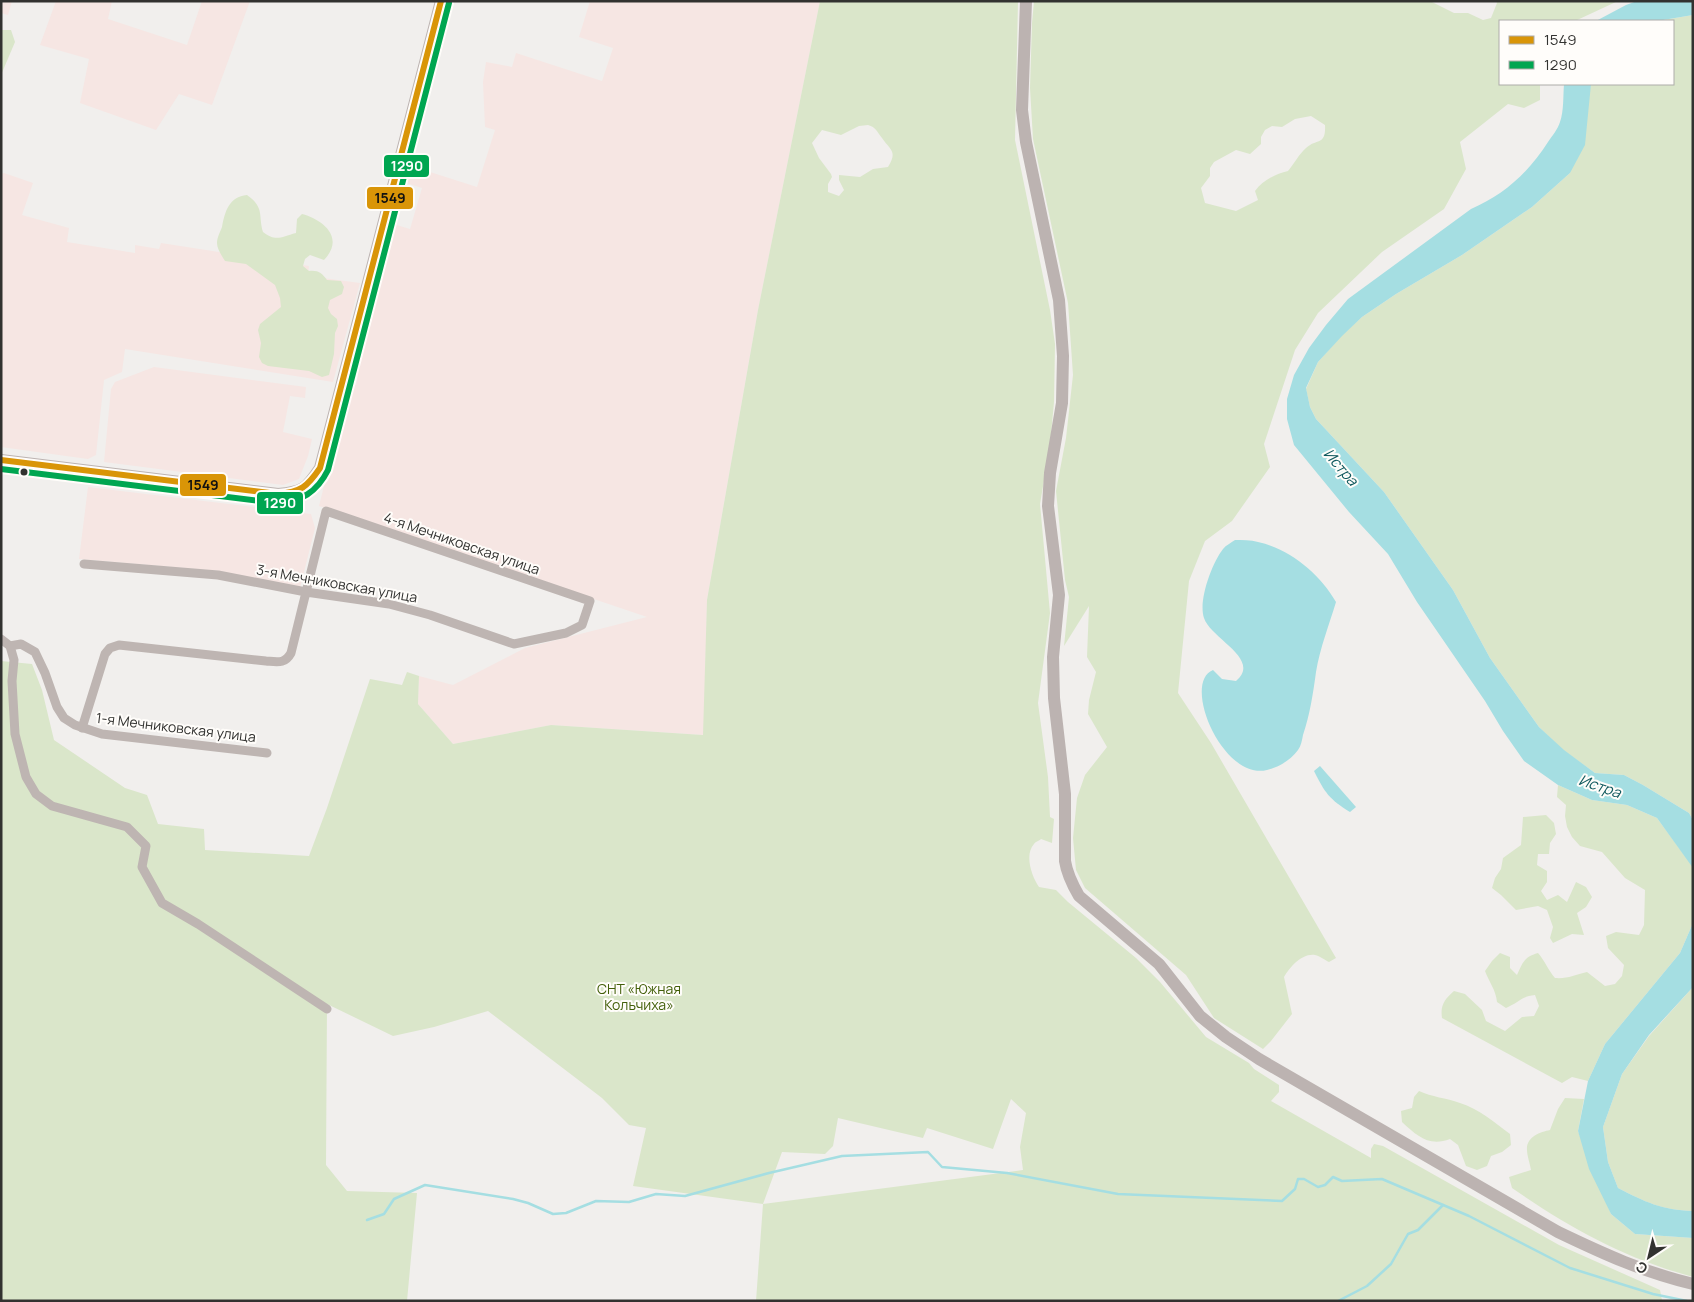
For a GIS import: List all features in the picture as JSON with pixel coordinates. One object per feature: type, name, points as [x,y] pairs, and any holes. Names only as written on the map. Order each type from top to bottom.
[{"type":"main road","points":[[1,460],[278,494],[296,492],[309,485],[320,468],[441,1]]},
{"type":"main road","points":[[1026,1],[1022,100],[1025,134],[1059,300],[1063,356],[1062,402],[1050,473],[1048,506],[1059,595],[1053,657],[1054,698],[1065,794],[1065,861],[1066,871],[1072,885],[1079,896],[1159,964],[1200,1016],[1226,1038],[1265,1063],[1558,1232],[1603,1254],[1650,1273],[1693,1284]]},
{"type":"street","name":"4-я Мечниковская улица","points":[[306,592],[326,511],[590,601]]},
{"type":"street","name":"3-я Мечниковская улица","points":[[84,564],[218,575],[394,606],[430,615],[514,644],[566,633],[582,625],[590,601]]},
{"type":"street","points":[[82,728],[105,654],[110,648],[119,645],[266,662],[284,662],[291,652],[306,592]]},
{"type":"street","points":[[1,639],[10,646],[14,660],[12,681],[15,734],[26,777],[36,794],[52,806],[127,828],[146,846],[142,867],[162,903],[198,924],[327,1008]]},
{"type":"street","name":"1-я Мечниковская улица","points":[[10,646],[21,644],[35,652],[57,707],[64,718],[82,728],[102,734],[267,753]]},
{"type":"shaded area","points":[[1,1],[12,1],[8,15],[1,13]]},
{"type":"shaded area","points":[[56,1],[112,1],[108,19],[187,45],[202,1],[250,1],[212,105],[179,94],[156,130],[80,103],[89,59],[40,45]]},
{"type":"shaded area","points":[[590,1],[820,1],[758,310],[707,600],[704,735],[551,725],[453,744],[418,704],[419,676],[453,685],[525,648],[647,617],[319,506],[349,385],[356,385],[358,376],[353,371],[390,223],[410,229],[422,188],[400,181],[405,164],[477,187],[495,130],[485,127],[483,82],[486,62],[512,67],[516,53],[602,81],[613,48],[579,37]]},
{"type":"shaded area","points":[[4,173],[33,183],[22,215],[69,228],[67,242],[135,253],[135,245],[159,249],[161,243],[309,266],[308,276],[360,283],[333,382],[125,349],[122,372],[104,380],[96,455],[88,459],[1,447],[1,174]]},
{"type":"shaded area","points":[[154,367],[306,387],[305,398],[290,396],[283,432],[312,439],[299,479],[283,485],[104,462],[111,389],[115,382]]},
{"type":"shaded area","points":[[88,487],[311,514],[315,528],[300,588],[219,571],[79,559]]},
{"type":"green space","name":"СНТ «Южная Кольчиха»","points":[[820,1],[1018,1],[1015,140],[1050,310],[1055,344],[1054,402],[1050,445],[1040,504],[1050,613],[1038,703],[1048,777],[1050,817],[1054,819],[1052,843],[1041,839],[1031,849],[1029,860],[1036,883],[1039,887],[1056,890],[1136,958],[1160,982],[1206,1037],[1249,1063],[1254,1069],[1279,1085],[1279,1092],[1271,1101],[1371,1158],[1371,1149],[1374,1144],[1383,1146],[1559,1245],[1660,1290],[1662,1300],[1664,1301],[756,1301],[763,1204],[633,1186],[646,1128],[629,1125],[602,1098],[488,1011],[434,1027],[393,1036],[327,1004],[326,1165],[347,1191],[417,1193],[407,1301],[1,1301],[1,661],[32,664],[42,690],[54,740],[125,788],[147,795],[158,824],[204,829],[205,850],[309,856],[370,679],[402,685],[407,672],[419,676],[418,704],[453,744],[551,725],[703,735],[707,600],[758,310]],"holes":[[[868,125],[876,130],[892,151],[891,162],[888,167],[873,169],[860,177],[839,175],[839,180],[844,190],[839,196],[828,192],[828,184],[832,177],[819,158],[812,143],[822,130],[841,135],[859,126]],[[1011,1099],[1026,1113],[1020,1147],[1023,1170],[763,1204],[782,1152],[825,1154],[833,1146],[838,1118],[923,1138],[927,1128],[993,1149]]]},
{"type":"green space","points":[[1034,1],[1430,1],[1454,13],[1468,13],[1483,20],[1491,18],[1497,3],[1496,1],[1618,1],[1577,20],[1499,20],[1499,85],[1540,85],[1540,100],[1524,108],[1508,104],[1460,142],[1466,169],[1444,209],[1382,252],[1318,313],[1295,350],[1264,444],[1270,467],[1232,521],[1205,541],[1189,581],[1178,693],[1211,743],[1336,958],[1329,962],[1310,955],[1301,958],[1290,969],[1284,977],[1292,1014],[1263,1049],[1214,1018],[1186,975],[1085,888],[1076,870],[1073,838],[1077,798],[1085,775],[1107,747],[1088,714],[1089,700],[1096,672],[1087,657],[1089,606],[1064,646],[1069,597],[1065,580],[1056,491],[1066,438],[1073,375],[1068,303],[1033,139],[1030,88]],"holes":[[[1311,116],[1325,125],[1325,132],[1320,141],[1310,145],[1301,153],[1288,171],[1269,178],[1258,187],[1255,191],[1258,200],[1236,211],[1205,203],[1201,188],[1210,176],[1210,168],[1214,162],[1236,150],[1250,154],[1261,144],[1261,137],[1265,130],[1272,126],[1282,127],[1295,119]]]},
{"type":"green space","points":[[1693,15],[1693,820],[1689,813],[1624,775],[1595,773],[1563,750],[1539,727],[1490,658],[1453,590],[1384,492],[1316,419],[1310,407],[1306,389],[1318,362],[1341,336],[1362,317],[1396,294],[1462,255],[1532,207],[1570,173],[1591,85],[1674,85],[1674,20],[1663,20]]},
{"type":"green space","points":[[1,30],[11,30],[15,42],[1,75]]},
{"type":"green space","points":[[247,195],[259,208],[263,232],[272,237],[279,238],[296,233],[297,219],[302,214],[324,225],[332,237],[333,244],[324,260],[310,255],[305,259],[303,266],[309,271],[320,272],[327,280],[341,281],[344,287],[342,294],[330,300],[328,308],[337,319],[338,326],[335,333],[334,354],[329,375],[322,377],[309,371],[268,366],[262,363],[259,357],[261,343],[258,330],[260,324],[281,307],[280,298],[275,285],[246,264],[225,261],[217,243],[229,206],[236,199]]},
{"type":"green space","points":[[1558,785],[1592,800],[1627,805],[1657,818],[1693,867],[1693,923],[1680,953],[1605,1044],[1588,1081],[1572,1077],[1562,1083],[1442,1018],[1444,1003],[1454,991],[1465,994],[1482,1010],[1486,1021],[1505,1031],[1522,1017],[1534,1016],[1539,1006],[1535,995],[1523,998],[1506,1008],[1497,1002],[1494,990],[1485,971],[1500,953],[1510,957],[1510,968],[1517,975],[1525,961],[1530,956],[1538,953],[1555,978],[1587,972],[1605,986],[1615,984],[1622,976],[1624,965],[1608,948],[1606,936],[1616,932],[1639,935],[1644,925],[1645,890],[1625,878],[1602,852],[1580,846],[1572,837],[1567,827],[1566,805],[1557,797]]},
{"type":"green space","points":[[1546,815],[1554,823],[1556,834],[1550,843],[1549,854],[1538,854],[1537,865],[1547,871],[1547,882],[1541,891],[1547,900],[1558,895],[1567,902],[1576,882],[1586,887],[1592,897],[1586,907],[1577,913],[1584,935],[1572,934],[1553,943],[1550,938],[1553,927],[1547,910],[1538,906],[1516,910],[1492,888],[1495,878],[1501,869],[1503,858],[1521,845],[1523,817]]},
{"type":"green space","points":[[1693,987],[1693,1211],[1672,1209],[1654,1204],[1618,1188],[1608,1162],[1603,1127],[1622,1074],[1649,1036]]},
{"type":"green space","points":[[1419,1091],[1460,1103],[1480,1112],[1510,1134],[1511,1145],[1502,1152],[1491,1156],[1487,1166],[1477,1170],[1466,1166],[1458,1145],[1450,1139],[1436,1142],[1424,1139],[1402,1122],[1401,1111],[1412,1108],[1414,1097]]},
{"type":"green space","points":[[1565,1098],[1584,1099],[1578,1131],[1611,1214],[1635,1234],[1693,1238],[1693,1277],[1644,1261],[1598,1240],[1555,1216],[1512,1188],[1509,1177],[1531,1170],[1527,1145],[1531,1138],[1550,1130],[1558,1109]]},
{"type":"water","points":[[1637,1],[1693,1],[1693,15],[1663,20],[1598,20]]},
{"type":"water","name":"Истра","points":[[1564,85],[1591,85],[1585,145],[1570,173],[1532,207],[1462,255],[1396,294],[1362,317],[1318,362],[1306,388],[1310,407],[1316,419],[1384,492],[1453,590],[1490,658],[1539,727],[1564,750],[1595,773],[1624,775],[1689,813],[1693,820],[1693,868],[1657,818],[1627,805],[1592,800],[1558,785],[1524,761],[1417,602],[1388,554],[1349,512],[1294,445],[1287,419],[1287,399],[1294,375],[1309,348],[1348,299],[1471,209],[1494,197],[1515,182],[1541,153],[1555,132],[1559,125],[1563,108]]},
{"type":"water","points":[[1235,540],[1270,545],[1293,557],[1322,582],[1336,602],[1320,654],[1300,747],[1288,760],[1267,770],[1251,769],[1236,761],[1222,747],[1211,729],[1204,710],[1202,693],[1204,678],[1213,670],[1222,679],[1236,681],[1242,673],[1243,665],[1239,657],[1208,626],[1203,611],[1204,592],[1215,563],[1224,548]]},
{"type":"water","points":[[1320,766],[1356,807],[1350,812],[1332,799],[1325,790],[1314,771]]},
{"type":"water","points":[[1693,923],[1693,987],[1649,1035],[1622,1074],[1603,1127],[1608,1162],[1618,1188],[1654,1204],[1672,1209],[1693,1211],[1693,1238],[1635,1234],[1611,1214],[1589,1169],[1578,1131],[1588,1081],[1605,1044],[1680,953]]},
{"type":"waterway","points":[[367,1220],[384,1214],[394,1199],[425,1185],[513,1199],[528,1203],[553,1214],[566,1213],[596,1201],[629,1202],[656,1194],[685,1196],[769,1173],[842,1156],[928,1152],[942,1167],[1007,1173],[1118,1194],[1282,1201],[1295,1189],[1298,1179],[1304,1179],[1318,1187],[1325,1185],[1333,1177],[1342,1181],[1382,1179],[1469,1216],[1570,1268],[1653,1294],[1687,1301]]},
{"type":"waterway","points":[[1338,1301],[1367,1286],[1391,1264],[1408,1234],[1418,1230],[1443,1205]]},
{"type":"transit line","name":"1549","points":[[1,460],[278,494],[298,490],[311,480],[320,468],[441,1]]},
{"type":"transit line","name":"1290","points":[[1,469],[277,503],[294,501],[301,498],[319,484],[328,470],[449,3]]}]
